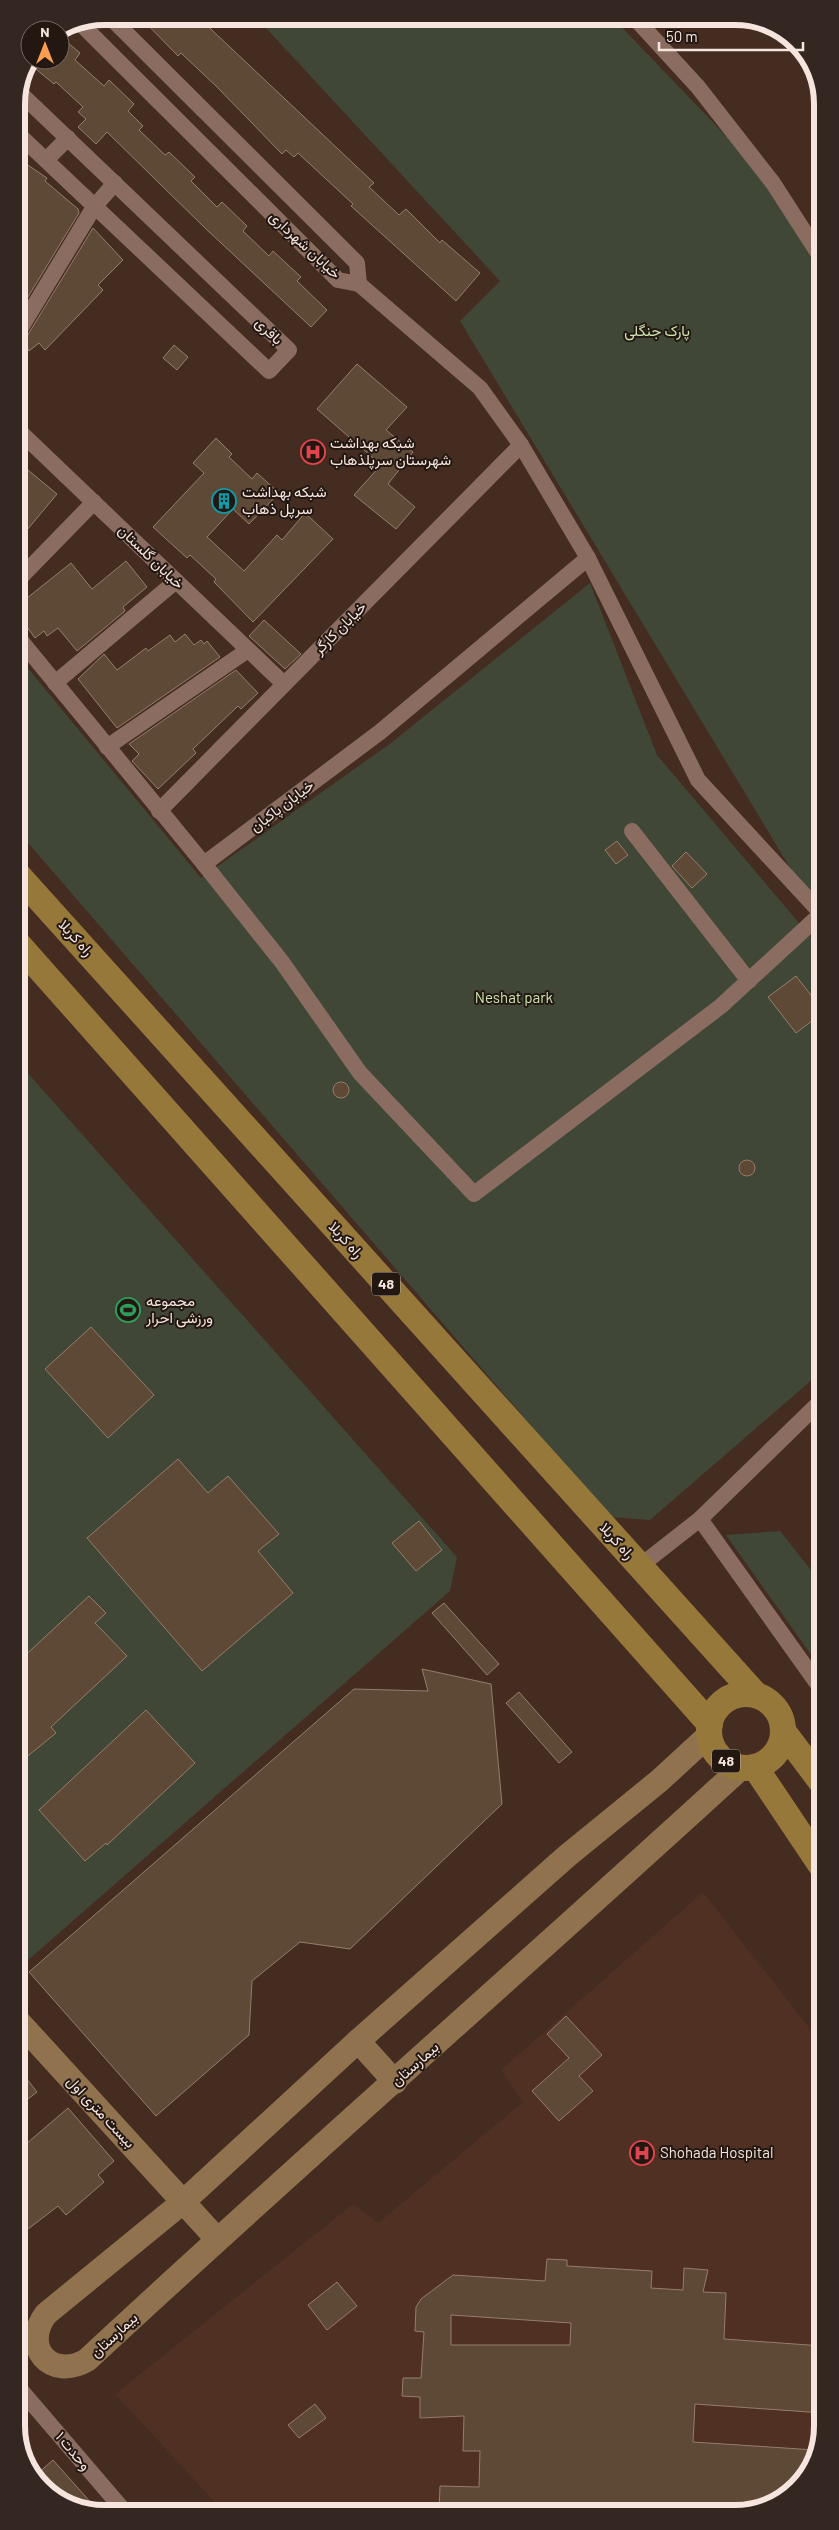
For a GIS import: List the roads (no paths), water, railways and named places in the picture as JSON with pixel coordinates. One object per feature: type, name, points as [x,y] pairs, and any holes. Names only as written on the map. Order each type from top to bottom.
[{"type":"main road","name":"راه کربلا","points":[[25,883],[756,1695]]},
{"type":"main road","name":"48","points":[[25,952],[710,1730],[713,1748],[721,1758],[731,1764],[749,1767],[766,1762],[775,1754],[781,1743],[783,1731],[781,1719],[776,1708],[767,1700],[756,1695]]},
{"type":"main road","points":[[25,2317],[46,2314],[183,2202],[358,2041],[567,1856],[659,1782],[710,1730],[714,1713],[721,1703],[738,1695],[756,1695]]},
{"type":"main road","name":"48","points":[[783,1731],[814,1772]]},
{"type":"main road","name":"48","points":[[749,1767],[814,1856]]},
{"type":"main road","name":"بیمارستان","points":[[46,2314],[39,2323],[36,2333],[40,2353],[56,2366],[67,2368],[87,2360],[217,2239],[749,1767]]},
{"type":"main road","name":"بیست متری اول","points":[[25,2029],[217,2239]]},
{"type":"main road","points":[[358,2041],[395,2082]]},
{"type":"street","name":"خیابان شهرداری","points":[[85,28],[338,280],[359,284],[357,262],[118,25]]},
{"type":"street","points":[[641,25],[698,87],[773,184],[814,247]]},
{"type":"street","name":"باقری","points":[[25,140],[269,371],[289,350],[26,98]]},
{"type":"street","points":[[46,160],[68,138]]},
{"type":"street","points":[[25,321],[94,206],[114,183]]},
{"type":"street","points":[[359,284],[480,388],[521,445],[588,558],[698,780],[814,906]]},
{"type":"street","name":"خیابان گلستان","points":[[25,437],[284,684]]},
{"type":"street","name":"خیابان کارگر","points":[[159,810],[521,445]]},
{"type":"street","points":[[25,573],[94,502]]},
{"type":"street","name":"خیابان پاکبان","points":[[204,864],[380,732],[588,558]]},
{"type":"street","points":[[55,683],[176,581]]},
{"type":"street","points":[[25,646],[282,962],[360,1072],[474,1194],[721,1006],[814,921]]},
{"type":"street","points":[[107,747],[248,650]]},
{"type":"street","points":[[632,831],[749,981]]},
{"type":"street","points":[[640,1566],[700,1518],[814,1409]]},
{"type":"street","points":[[700,1518],[814,1679]]},
{"type":"street","name":"وحدت ۱","points":[[25,2395],[119,2505]]},
{"type":"place","name":"شبکه بهداشت شهرستان سرپلذهاب","points":[[313,452]]},
{"type":"place","name":"شبکه بهداشت سرپل ذهاب","points":[[224,501]]},
{"type":"place","name":"مجموعه ورزشی احرار","points":[[128,1310]]},
{"type":"place","name":"Shohada Hospital","points":[[642,2153]]},
{"type":"park label","name":"پارک جنگلی","points":[[657,331]]},
{"type":"park label","name":"Neshat park","points":[[514,998]]}]
